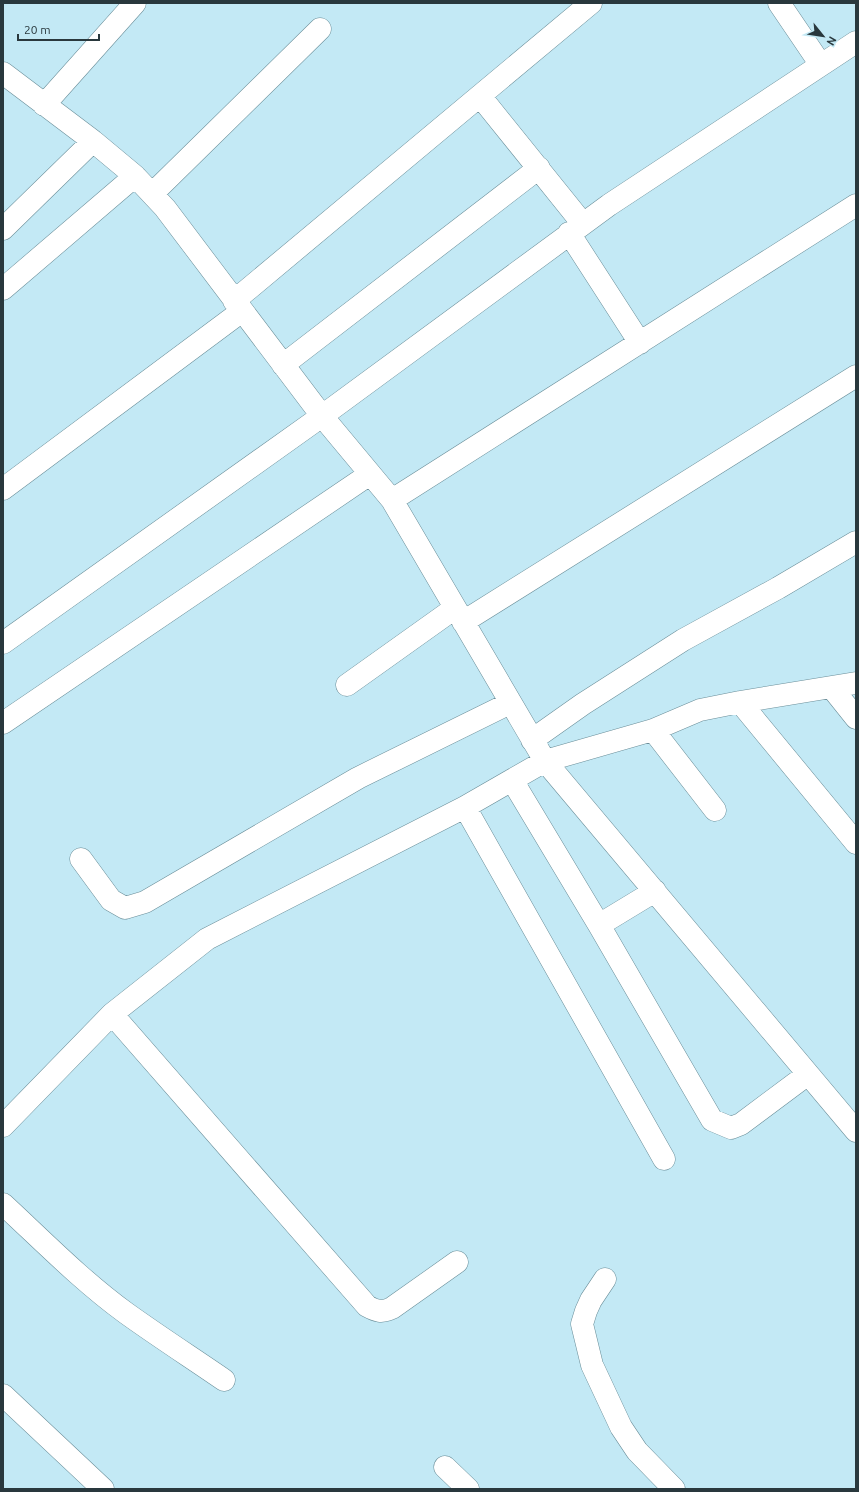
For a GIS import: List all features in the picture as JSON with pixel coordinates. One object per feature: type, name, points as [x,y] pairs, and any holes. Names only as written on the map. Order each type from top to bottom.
[{"type":"street","points":[[44,105],[136,3]]},
{"type":"street","points":[[3,489],[238,306],[480,96],[591,3]]},
{"type":"street","points":[[779,3],[821,65]]},
{"type":"street","points":[[152,194],[320,29]]},
{"type":"street","points":[[3,643],[322,416],[609,205],[856,42]]},
{"type":"street","points":[[3,73],[135,176],[165,208],[322,416],[392,500],[545,761],[856,1131]]},
{"type":"street","points":[[480,96],[539,168],[576,229],[640,342]]},
{"type":"street","points":[[3,229],[93,142]]},
{"type":"street","points":[[283,365],[539,168]]},
{"type":"street","points":[[3,289],[135,176]]},
{"type":"street","points":[[392,500],[856,205]]},
{"type":"street","points":[[347,685],[459,615],[856,376]]},
{"type":"street","points":[[3,723],[370,474]]},
{"type":"street","points":[[532,740],[583,704],[683,640],[778,588],[856,542]]},
{"type":"street","points":[[3,1126],[112,1014],[207,939],[465,807],[545,761],[653,730],[700,710],[856,683]]},
{"type":"street","points":[[832,688],[856,718]]},
{"type":"street","points":[[740,702],[856,843]]},
{"type":"street","points":[[81,859],[111,900],[125,908],[144,902],[358,778],[510,703]]},
{"type":"street","points":[[653,730],[715,810]]},
{"type":"street","points":[[512,780],[599,925],[712,1120],[731,1128],[741,1124],[808,1074]]},
{"type":"street","points":[[465,807],[664,1159]]},
{"type":"street","points":[[599,925],[654,891]]},
{"type":"street","points":[[112,1014],[366,1306],[375,1311],[385,1312],[457,1262]]},
{"type":"street","points":[[3,1204],[109,1300],[224,1380]]},
{"type":"street","points":[[605,1279],[591,1300],[582,1324],[592,1365],[621,1427],[637,1451],[674,1489]]},
{"type":"street","points":[[3,1394],[103,1489]]},
{"type":"street","points":[[445,1467],[468,1489]]}]
